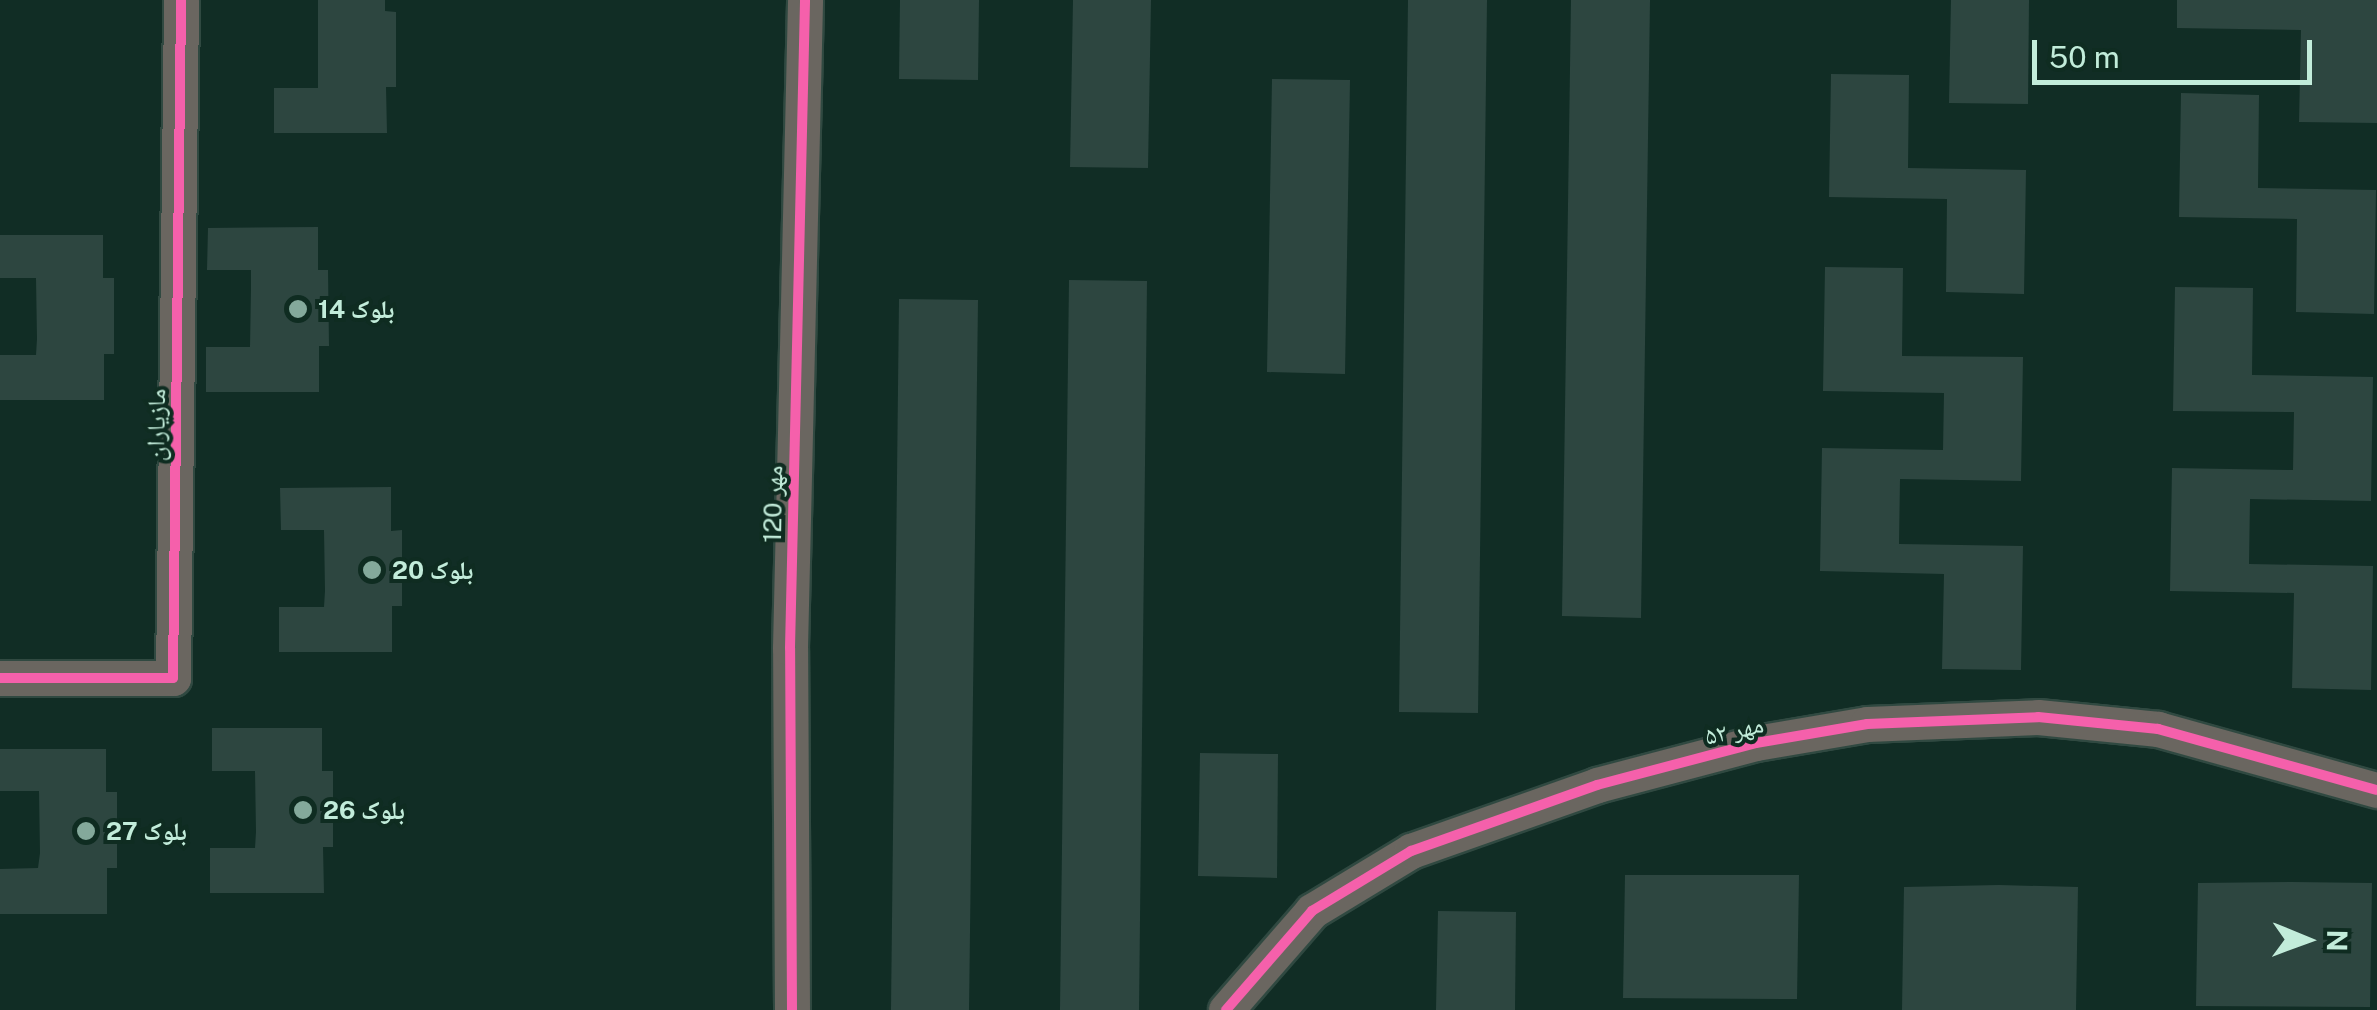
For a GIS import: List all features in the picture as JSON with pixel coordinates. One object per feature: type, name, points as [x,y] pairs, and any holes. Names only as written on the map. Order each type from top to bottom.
[{"type":"street","name":"مازیاران","points":[[0,678],[173,678],[181,0]]},
{"type":"street","name":"مهر 120","points":[[792,1010],[790,648],[805,0]]},
{"type":"street","name":"مهر ۵۲","points":[[1226,1010],[1312,911],[1411,851],[1597,785],[1756,744],[1867,724],[2038,717],[2158,729],[2377,790]]},
{"type":"building","points":[[318,0],[385,0],[385,11],[396,12],[396,87],[386,87],[387,133],[274,133],[274,88],[318,88]]},
{"type":"building","points":[[900,0],[979,0],[978,80],[899,79]]},
{"type":"building","points":[[1073,0],[1151,0],[1148,168],[1070,167]]},
{"type":"building","points":[[1408,0],[1487,0],[1478,713],[1399,712]]},
{"type":"building","points":[[1571,0],[1650,0],[1641,618],[1562,616]]},
{"type":"building","points":[[1951,0],[2029,0],[2028,104],[1949,103]]},
{"type":"building","points":[[2177,0],[2377,0],[2377,123],[2299,122],[2301,30],[2177,28]]},
{"type":"building","points":[[1831,74],[1909,75],[1908,168],[2026,170],[2024,294],[1946,292],[1947,199],[1829,197]]},
{"type":"building","points":[[1272,79],[1350,80],[1345,374],[1267,372]]},
{"type":"building","points":[[2181,93],[2259,95],[2258,188],[2376,190],[2374,314],[2296,312],[2297,219],[2179,217]]},
{"type":"building","name":"بلوک 14","points":[[318,227],[318,270],[328,270],[329,346],[319,346],[319,392],[206,392],[206,347],[250,347],[251,288],[251,270],[207,270],[208,228]]},
{"type":"building","points":[[0,235],[103,235],[103,278],[114,278],[114,354],[104,354],[104,400],[0,400],[0,355],[36,355],[37,339],[36,278],[0,278]]},
{"type":"building","points":[[1825,267],[1903,268],[1902,356],[2023,357],[2021,481],[1900,479],[1899,544],[2023,546],[2021,670],[1942,669],[1944,574],[1820,571],[1822,448],[1943,450],[1944,393],[1823,391]]},
{"type":"building","points":[[1069,280],[1147,281],[1139,1010],[1060,1010]]},
{"type":"building","points":[[2175,287],[2253,288],[2252,375],[2373,377],[2371,501],[2250,499],[2249,564],[2373,566],[2371,690],[2292,688],[2294,593],[2170,591],[2172,468],[2293,470],[2294,412],[2173,411]]},
{"type":"building","points":[[899,299],[978,300],[969,1010],[891,1010]]},
{"type":"building","name":"بلوک 20","points":[[391,487],[391,531],[402,530],[402,606],[392,606],[392,652],[279,652],[279,607],[324,607],[325,591],[324,530],[281,530],[280,488]]},
{"type":"building","name":"بلوک 26","points":[[212,728],[322,728],[322,771],[333,771],[333,847],[323,847],[324,893],[210,893],[210,848],[255,848],[256,832],[255,771],[212,771]]},
{"type":"building","name":"بلوک 27","points":[[0,749],[106,749],[106,792],[117,792],[117,868],[107,868],[107,914],[0,914],[0,869],[38,868],[40,853],[39,791],[0,791]]},
{"type":"building","points":[[1200,753],[1278,754],[1277,878],[1198,876]]},
{"type":"building","points":[[1625,875],[1799,875],[1797,999],[1623,998]]},
{"type":"building","points":[[2198,883],[2372,883],[2370,1007],[2196,1006]]},
{"type":"building","points":[[1904,887],[2078,887],[2076,1010],[1902,1010]]},
{"type":"building","points":[[1438,911],[1516,912],[1515,1010],[1436,1010]]},
{"type":"cycle path","points":[[0,678],[173,678],[181,0]]},
{"type":"cycle path","points":[[792,1010],[790,648],[805,0]]},
{"type":"cycle path","points":[[1226,1010],[1312,911],[1411,851],[1597,785],[1756,743],[1867,724],[2038,717],[2158,729],[2377,790]]},
{"type":"place","name":"بلوک 14","points":[[298,309]]},
{"type":"place","name":"بلوک 20","points":[[372,570]]},
{"type":"place","name":"بلوک 26","points":[[303,810]]},
{"type":"place","name":"بلوک 27","points":[[86,831]]}]
